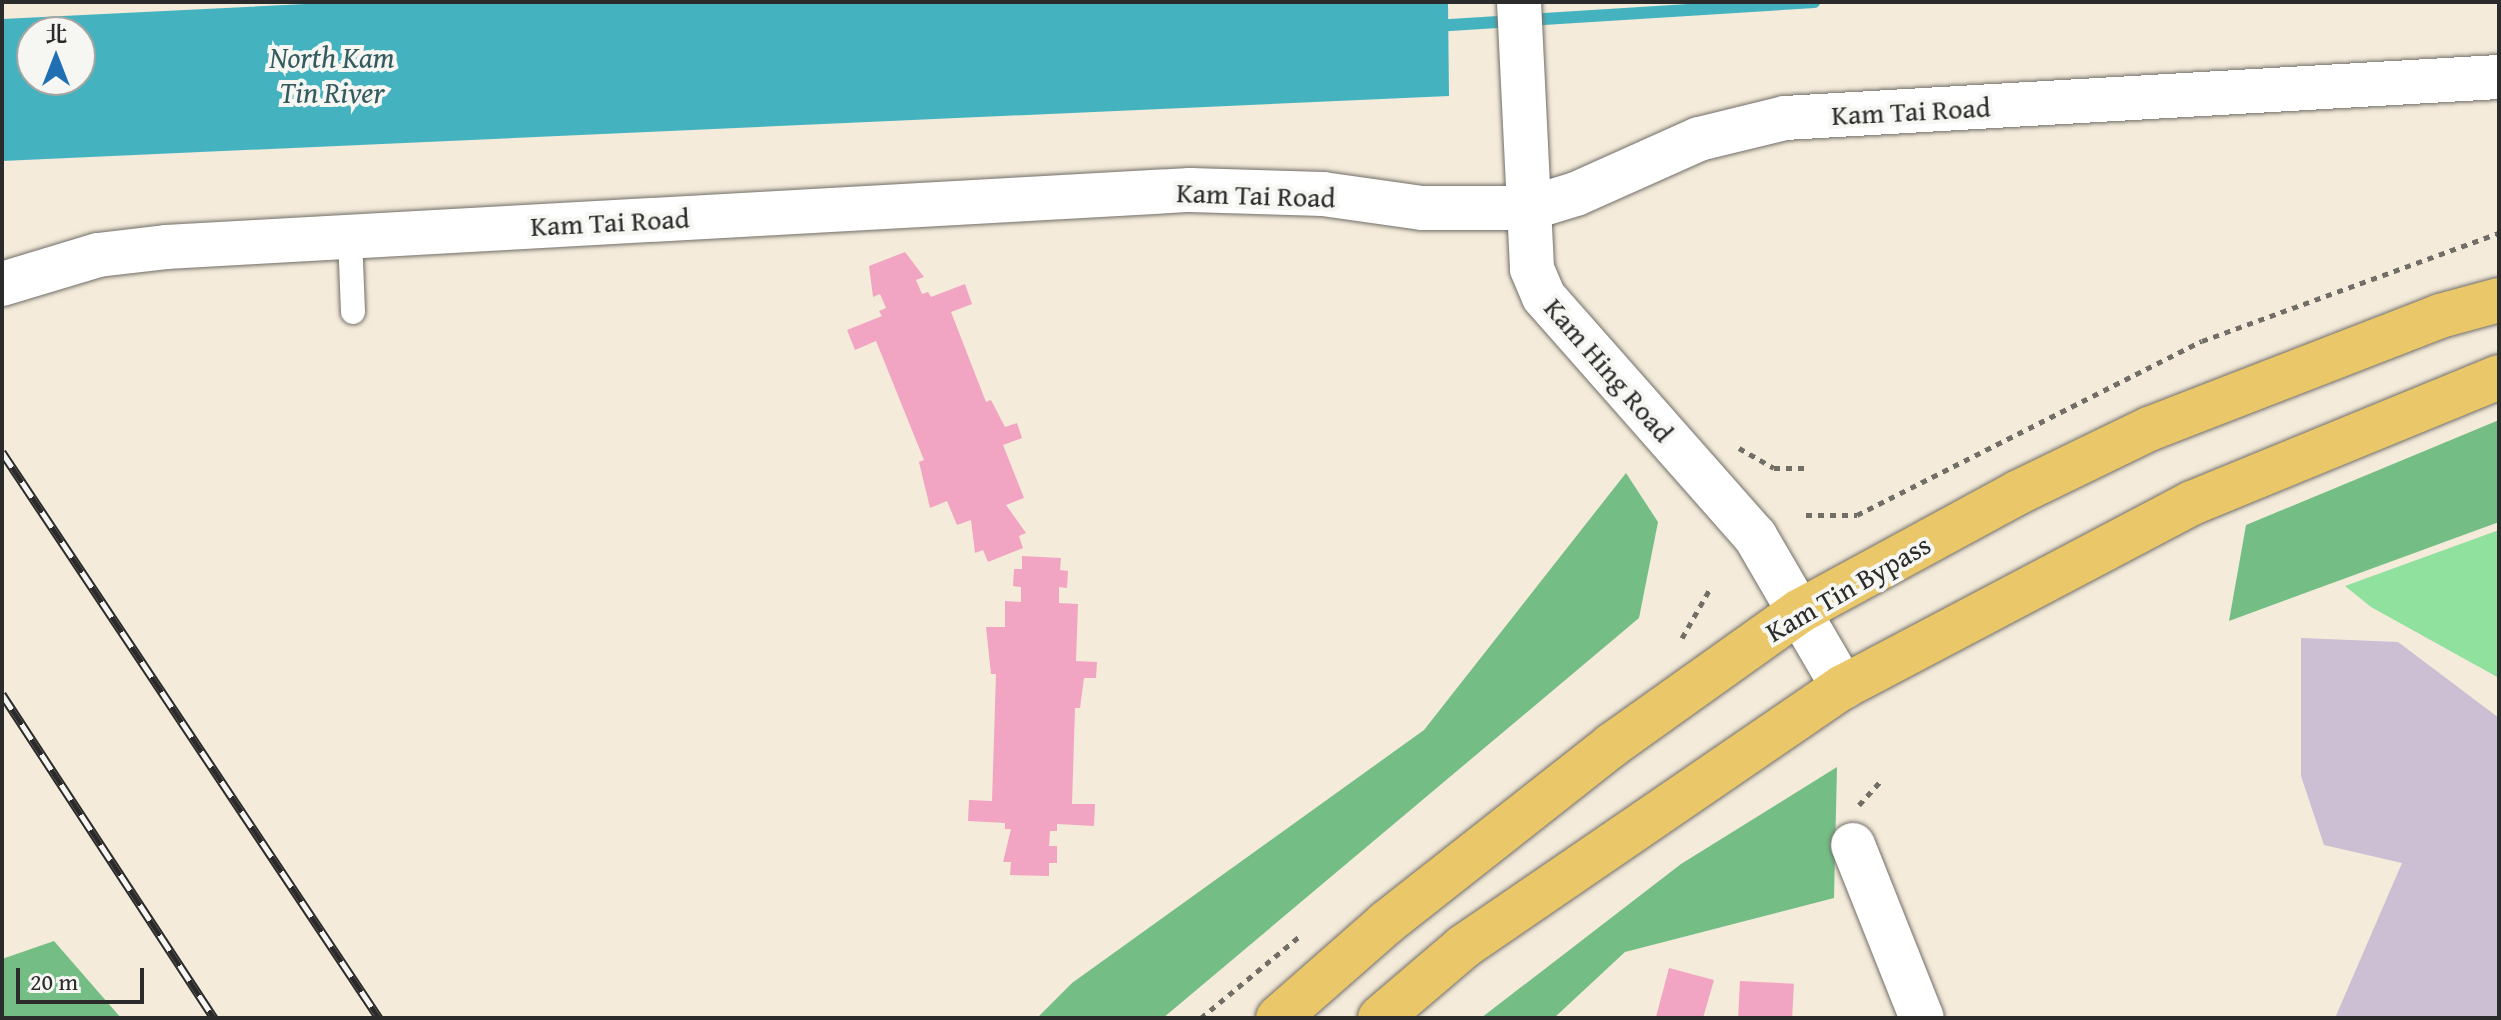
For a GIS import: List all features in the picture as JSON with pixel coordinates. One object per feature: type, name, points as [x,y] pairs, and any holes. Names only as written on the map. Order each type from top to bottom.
[{"type":"main road","name":"Kam Tin Bypass","points":[[1278,1018],[1386,923],[1612,745],[1800,611],[2017,493],[2149,429],[2440,316],[2499,300]]},
{"type":"main road","points":[[1380,1018],[1463,947],[1843,687],[2192,503],[2499,377]]},
{"type":"street","name":"Kam Hing Road","points":[[1519,2],[1532,269],[1544,297],[1755,536],[1843,687]]},
{"type":"street","name":"Kam Tai Road","points":[[2,284],[67,262],[124,252],[1190,190],[1323,194],[1422,208],[1530,208],[1576,194],[1699,139],[1785,118],[2499,77]]},
{"type":"street","points":[[1857,830],[1922,1018]]},
{"type":"lane","points":[[350,237],[353,312]]},
{"type":"path","points":[[1806,515],[1857,515],[2202,341],[2499,233]]},
{"type":"path","points":[[1735,446],[1774,468],[1810,468]]},
{"type":"path","points":[[1857,830],[1863,795],[1880,782]]},
{"type":"shaded area","points":[[2301,638],[2398,642],[2499,718],[2499,1018],[2335,1018],[2402,863],[2324,845],[2301,776]]},
{"type":"green space","points":[[2499,420],[2499,522],[2229,621],[2246,525]]},
{"type":"green space","points":[[1626,473],[1658,522],[1639,618],[1163,1018],[1037,1018],[1072,983],[1424,730]]},
{"type":"green space","points":[[2499,530],[2499,678],[2371,607],[2345,586]]},
{"type":"green space","points":[[1837,767],[1834,898],[1625,952],[1554,1018],[1481,1018],[1681,864]]},
{"type":"green space","points":[[54,941],[121,1018],[2,1018],[2,959]]},
{"type":"water","name":"North Kam Tin River","points":[[346,2],[1448,2],[1449,96],[2,161],[2,19],[16,18],[16,96],[96,96],[96,16],[63,16]]},
{"type":"building","points":[[905,252],[924,277],[916,280],[922,294],[928,292],[931,297],[965,284],[972,304],[951,312],[986,402],[991,400],[1005,427],[1017,423],[1022,438],[1003,445],[1024,498],[1006,505],[1026,533],[1019,536],[1023,548],[988,562],[983,550],[975,553],[971,520],[957,525],[947,501],[930,508],[919,462],[924,460],[876,341],[855,350],[847,330],[882,316],[879,311],[886,308],[880,294],[873,297],[869,266]]},
{"type":"building","points":[[1022,556],[1061,558],[1060,570],[1068,571],[1067,588],[1059,587],[1059,603],[1078,604],[1076,661],[1097,662],[1096,678],[1084,678],[1080,708],[1075,708],[1072,804],[1095,804],[1094,826],[1057,824],[1057,831],[1050,831],[1049,846],[1057,846],[1057,863],[1049,863],[1049,876],[1010,875],[1011,862],[1003,862],[1011,829],[1005,829],[1005,823],[968,821],[969,800],[992,801],[996,674],[991,674],[986,627],[1005,627],[1005,601],[1021,602],[1021,587],[1013,586],[1014,569],[1022,569]]},
{"type":"building","points":[[1669,968],[1714,980],[1703,1018],[1656,1017]]},
{"type":"building","points":[[1740,981],[1794,984],[1792,1018],[1738,1018]]},
{"type":"waterway","name":"North Kam Tin River","points":[[1434,26],[1814,2]]},
{"type":"railway","points":[[2,452],[379,1018]]},
{"type":"railway","points":[[2,694],[214,1018]]}]
